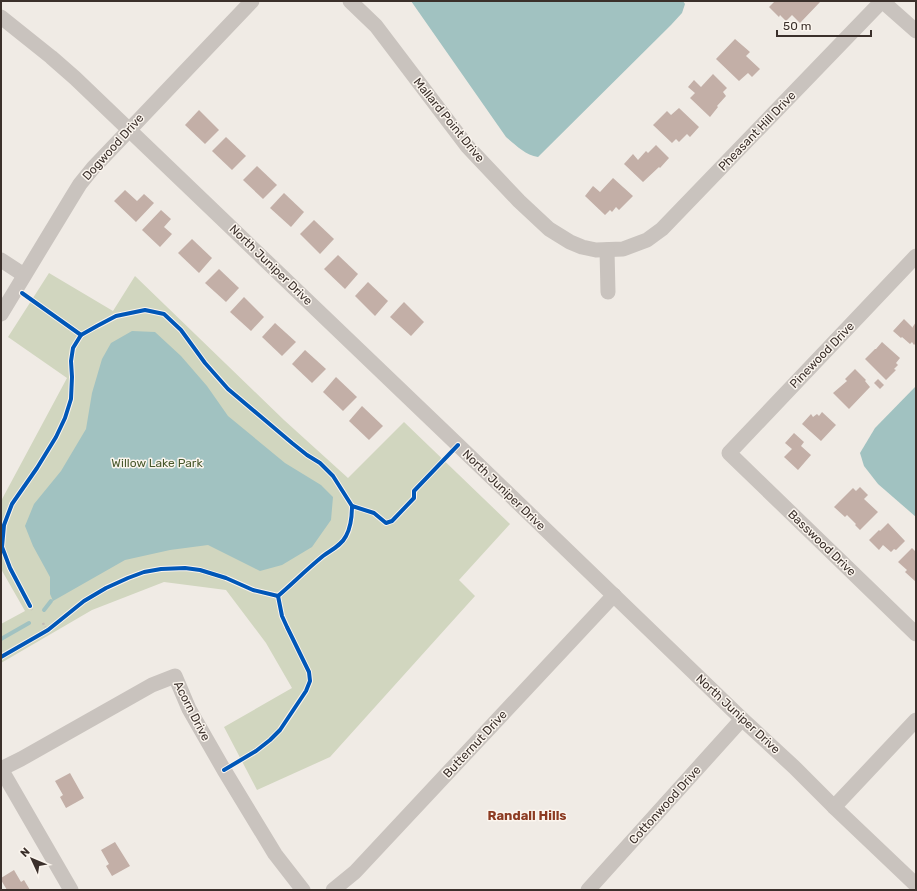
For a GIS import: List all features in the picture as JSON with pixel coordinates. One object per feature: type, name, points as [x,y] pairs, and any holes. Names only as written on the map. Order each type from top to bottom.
[{"type":"street","name":"Dogwood Drive","points":[[1,314],[80,184],[93,168],[252,1]]},
{"type":"street","name":"Mallard Point Drive","points":[[350,1],[376,26],[467,146],[519,201],[549,229],[570,242],[589,249],[623,249]]},
{"type":"street","points":[[882,1],[916,31]]},
{"type":"street","name":"Pheasant Hill Drive","points":[[623,249],[647,240],[662,229],[882,1]]},
{"type":"street","name":"North Juniper Drive","points":[[1,17],[75,78],[916,885]]},
{"type":"street","points":[[607,250],[608,292]]},
{"type":"street","name":"Pinewood Drive","points":[[728,453],[916,256]]},
{"type":"street","points":[[1,260],[24,275]]},
{"type":"street","name":"Basswood Drive","points":[[728,453],[916,634]]},
{"type":"street","name":"Butternut Drive","points":[[333,890],[355,872],[614,595]]},
{"type":"street","name":"Acorn Drive","points":[[1,769],[152,685],[175,676],[190,709],[224,770],[275,854],[303,890]]},
{"type":"street","name":"Cottonwood Drive","points":[[588,890],[742,719]]},
{"type":"street","points":[[834,807],[916,720]]},
{"type":"street","points":[[1,769],[71,890]]},
{"type":"path","points":[[30,607],[36,614]]},
{"type":"path","points":[[39,619],[48,630],[41,634]]},
{"type":"green space","name":"Willow Lake Park","points":[[49,273],[113,311],[135,276],[284,420],[348,478],[404,422],[510,524],[459,580],[475,596],[330,757],[257,790],[224,727],[292,688],[266,643],[226,590],[164,582],[92,610],[1,663],[1,624],[25,611],[1,569],[1,501],[67,378],[8,337]]},
{"type":"water","points":[[411,1],[683,1],[685,4],[682,13],[671,25],[538,157],[525,152],[506,137]]},
{"type":"water","points":[[132,331],[155,332],[181,356],[207,386],[228,416],[285,463],[321,485],[333,497],[331,520],[312,547],[282,565],[260,571],[208,545],[170,550],[125,560],[53,601],[50,594],[50,577],[33,546],[25,526],[34,504],[61,471],[86,429],[92,393],[102,359],[111,343]]},
{"type":"water","points":[[916,386],[916,517],[878,484],[864,466],[860,453],[875,428]]},
{"type":"building","points":[[775,1],[821,1],[800,23],[792,15],[786,21],[780,15],[779,17],[769,7]]},
{"type":"building","points":[[735,39],[750,52],[746,56],[760,69],[752,77],[748,73],[739,81],[716,59]]},
{"type":"building","points":[[713,74],[727,88],[723,92],[726,96],[710,117],[690,98],[695,93],[688,87],[694,80],[701,87]]},
{"type":"building","points":[[679,108],[699,127],[690,137],[687,134],[679,142],[676,139],[672,143],[653,125],[667,111],[671,115]]},
{"type":"building","points":[[199,110],[219,130],[205,144],[185,125]]},
{"type":"building","points":[[226,137],[246,156],[232,170],[212,151]]},
{"type":"building","points":[[656,145],[669,158],[660,168],[659,167],[643,182],[624,164],[633,154],[638,160],[646,151],[648,153]]},
{"type":"building","points":[[257,166],[277,185],[263,199],[243,180]]},
{"type":"building","points":[[613,178],[633,196],[619,210],[616,207],[612,212],[610,210],[605,215],[585,196],[593,186],[600,192]]},
{"type":"building","points":[[125,190],[137,201],[144,194],[154,203],[136,222],[114,201]]},
{"type":"building","points":[[284,193],[304,212],[291,227],[270,208]]},
{"type":"building","points":[[161,210],[171,219],[164,227],[172,234],[160,247],[142,230]]},
{"type":"building","points":[[314,220],[334,239],[320,254],[300,234]]},
{"type":"building","points":[[192,239],[212,258],[199,273],[178,253]]},
{"type":"building","points":[[338,255],[358,274],[345,289],[324,269]]},
{"type":"building","points":[[219,269],[239,288],[226,302],[205,283]]},
{"type":"building","points":[[368,282],[388,301],[375,316],[355,296]]},
{"type":"building","points":[[244,297],[264,317],[251,331],[230,312]]},
{"type":"building","points":[[404,302],[424,322],[411,336],[390,317]]},
{"type":"building","points":[[904,319],[912,328],[916,322],[916,344],[914,345],[912,342],[910,344],[902,337],[901,338],[893,331]]},
{"type":"building","points":[[275,323],[296,342],[282,356],[262,337]]},
{"type":"building","points":[[882,342],[900,358],[896,363],[898,365],[894,369],[896,370],[886,380],[865,359]]},
{"type":"building","points":[[305,350],[326,369],[312,383],[292,364]]},
{"type":"building","points":[[855,369],[866,380],[865,381],[870,387],[849,409],[833,393],[847,381],[845,379]]},
{"type":"building","points":[[336,377],[357,397],[343,411],[323,392]]},
{"type":"building","points":[[878,379],[884,385],[880,389],[874,383]]},
{"type":"building","points":[[362,406],[383,426],[369,440],[349,421]]},
{"type":"building","points":[[822,412],[836,425],[821,441],[802,424],[811,414],[813,417],[817,414],[819,416]]},
{"type":"building","points":[[794,433],[804,442],[801,446],[811,455],[798,470],[784,457],[792,449],[785,443]]},
{"type":"building","points":[[860,487],[868,495],[864,499],[878,512],[860,530],[847,515],[845,517],[834,507],[853,488],[856,491]]},
{"type":"building","points":[[888,523],[905,541],[896,550],[894,549],[891,552],[883,545],[879,550],[869,540]]},
{"type":"building","points":[[912,548],[916,552],[916,582],[905,572],[907,570],[898,562]]},
{"type":"building","points":[[70,773],[84,798],[66,808],[60,797],[63,795],[55,781]]},
{"type":"building","points":[[115,842],[130,866],[112,876],[106,866],[109,864],[101,850]]},
{"type":"building","points":[[14,870],[21,882],[24,880],[30,890],[7,890],[1,878]]},
{"type":"waterway","points":[[44,610],[51,601]]},
{"type":"waterway","points":[[1,639],[29,623]]},
{"type":"cycle path","points":[[22,293],[81,335]]},
{"type":"cycle path","points":[[30,606],[10,568],[2,547],[4,525],[12,504],[37,468],[56,437],[65,418],[71,399],[71,361],[73,348],[81,335],[116,316],[145,310],[164,314],[181,330],[205,363],[228,389],[292,443],[320,463],[333,476],[352,506],[374,513],[386,523],[392,521],[414,498],[414,491],[458,445]]},
{"type":"cycle path","points":[[278,596],[317,561],[339,545],[344,539],[348,533],[350,525],[352,506]]},
{"type":"cycle path","points":[[1,657],[48,630],[84,601],[106,588],[144,572],[161,569],[185,568],[200,570],[226,578],[253,590],[278,596]]},
{"type":"cycle path","points":[[224,770],[256,751],[280,730],[306,691],[310,681],[309,672],[282,616],[278,596]]},
{"type":"district","name":"Randall Hills","points":[[527,815]]}]
